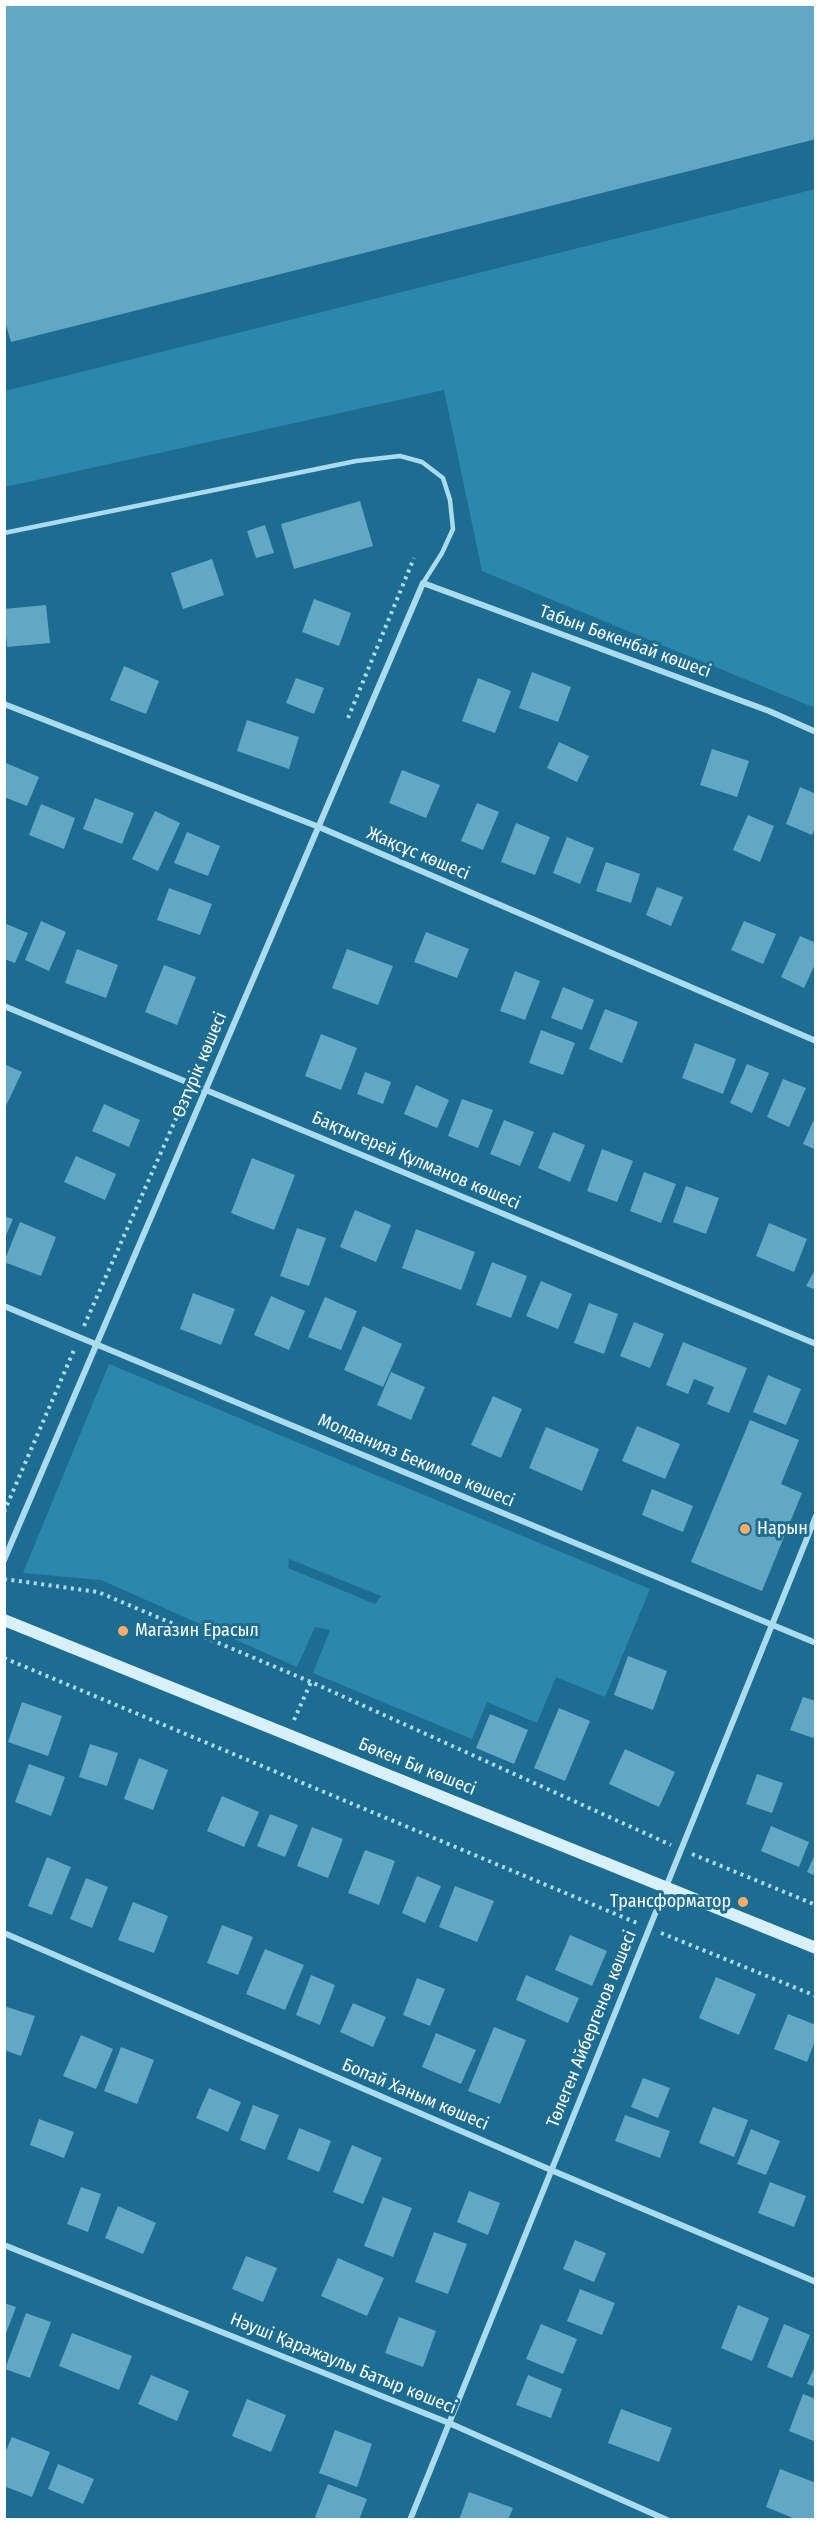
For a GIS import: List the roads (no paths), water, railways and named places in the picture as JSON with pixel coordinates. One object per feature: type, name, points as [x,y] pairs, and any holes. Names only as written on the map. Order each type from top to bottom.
[{"type":"street","name":"Табын Бөкенбай көшесі","points":[[423,583],[769,711],[816,732]]},
{"type":"street","name":"Өзтүрік көшесі","points":[[4,1560],[423,583]]},
{"type":"street","name":"Жақсұс көшесі","points":[[4,704],[319,827],[816,1041]]},
{"type":"street","name":"Бақтыгерей Құлманов көшесі","points":[[4,1006],[816,1344]]},
{"type":"street","name":"Молданияз Бекимов көшесі","points":[[4,1306],[816,1643]]},
{"type":"street","name":"Төлеген Айбергенов көшесі","points":[[410,2520],[816,1516]]},
{"type":"street","name":"Бөкен Би көшесі","points":[[4,1620],[816,1948]]},
{"type":"street","name":"Бопай Ханым көшесі","points":[[4,1933],[816,2282]]},
{"type":"street","name":"Нәуші Қаражаулы Батыр көшесі","points":[[4,2245],[449,2422],[667,2520]]},
{"type":"lane","points":[[4,533],[356,461],[400,456],[422,462],[443,478],[450,500],[453,529],[442,553],[423,583]]},
{"type":"place","name":"Нарын","points":[[745,1529]]},
{"type":"place","name":"Магазин Ерасыл","points":[[123,1631]]},
{"type":"place","name":"Трансформатор","points":[[743,1902]]}]
